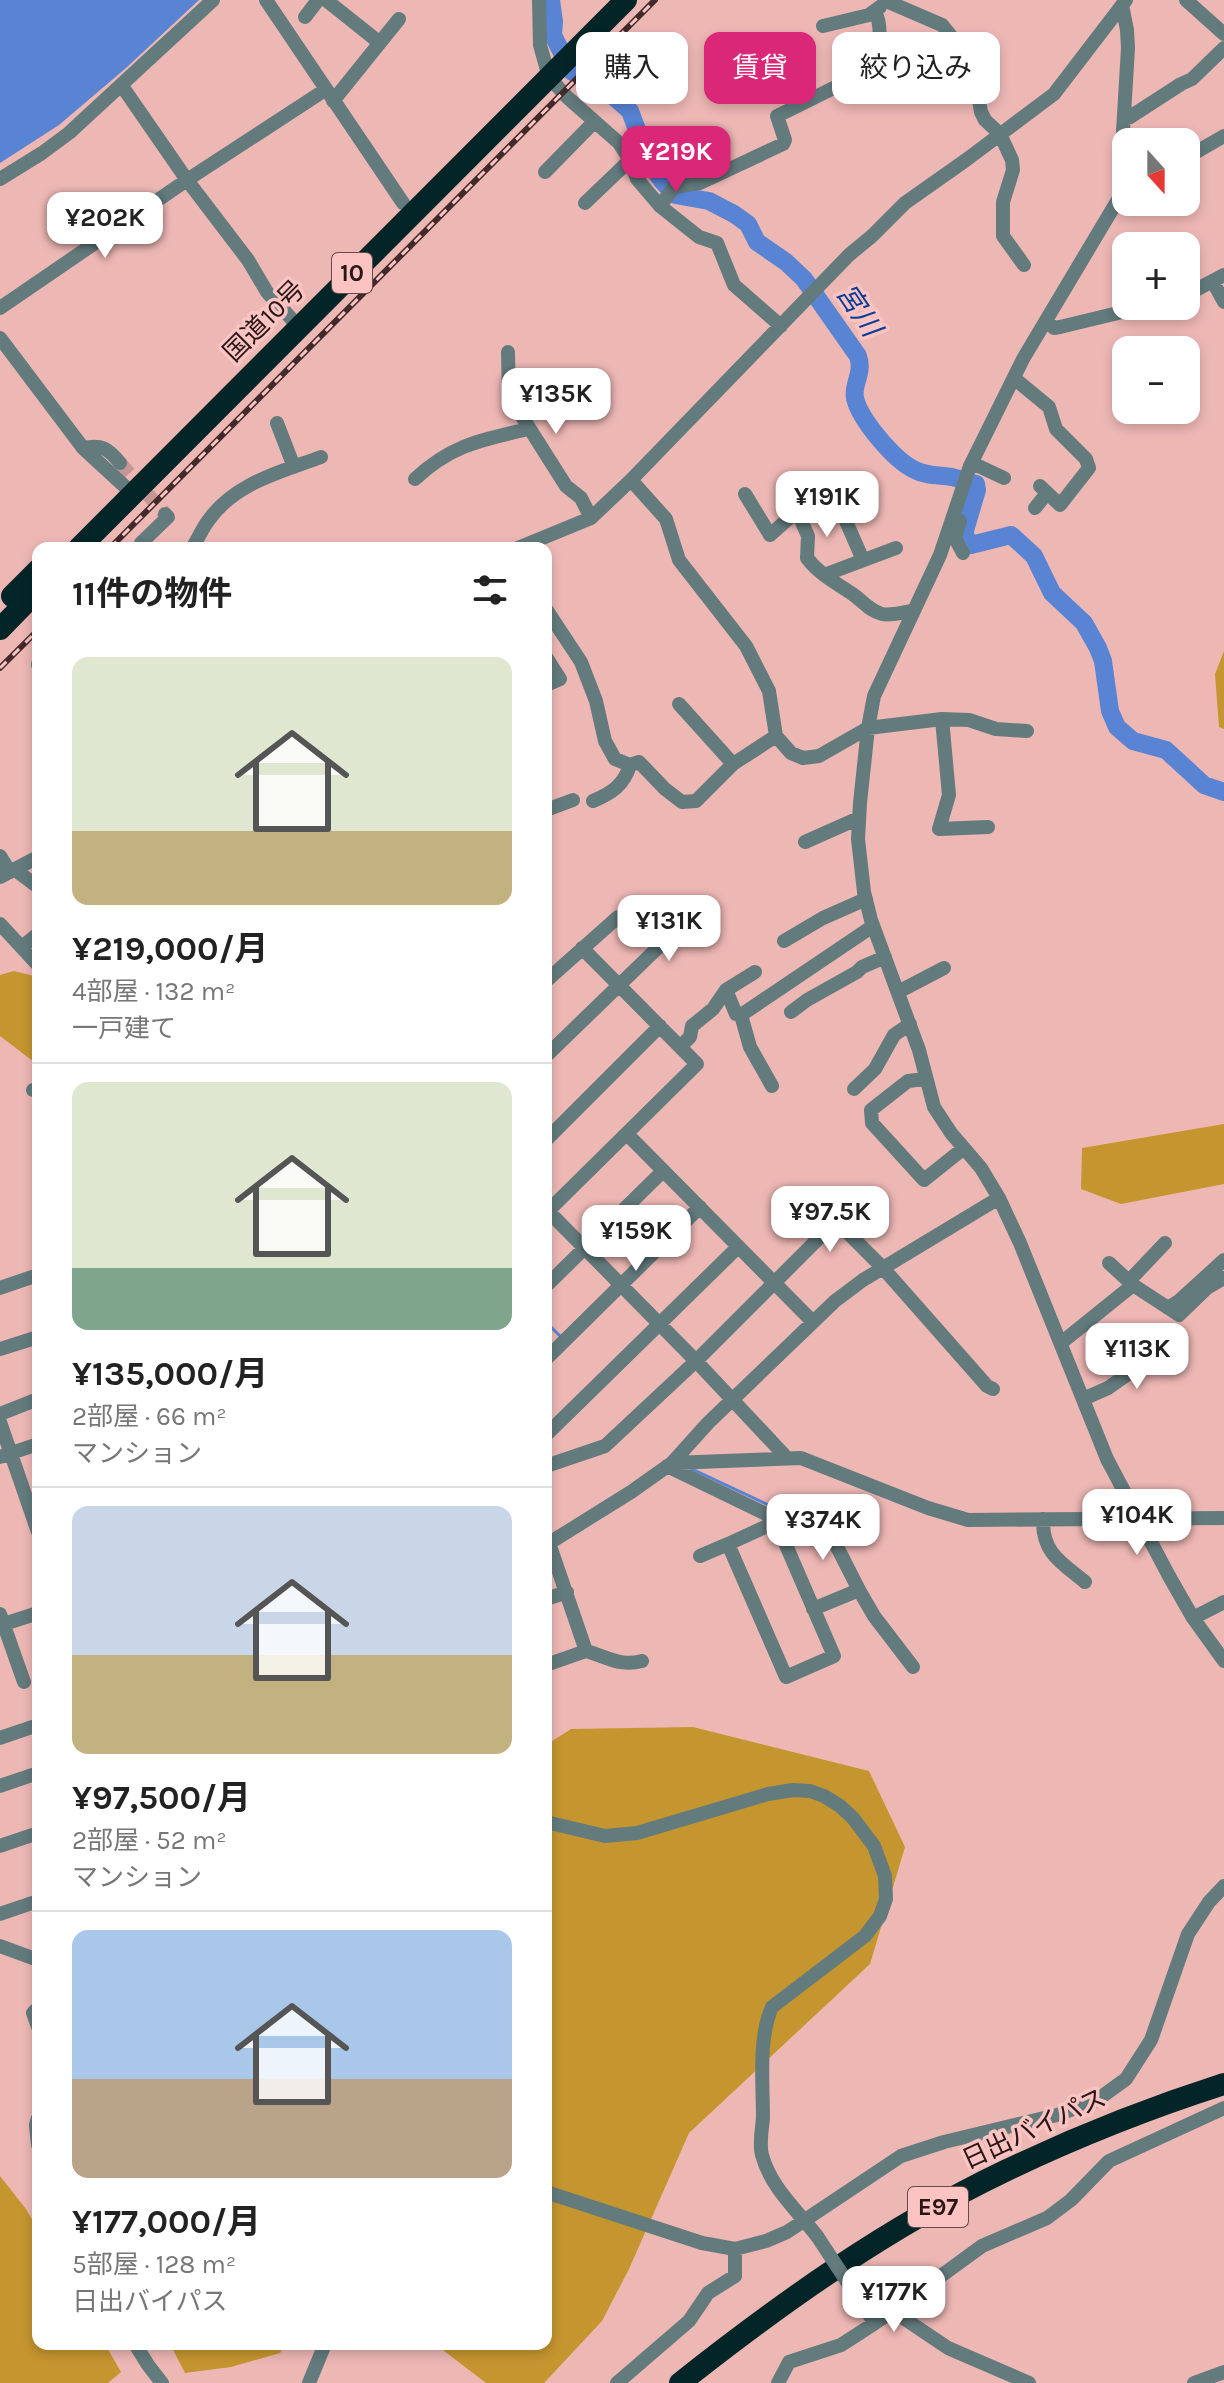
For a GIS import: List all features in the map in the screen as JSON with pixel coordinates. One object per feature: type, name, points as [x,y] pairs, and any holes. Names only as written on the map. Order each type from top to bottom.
[{"type":"highway","name":"国道10号","points":[[66,542],[125,480],[294,322],[547,69],[605,0]]},
{"type":"highway","name":"国道10号","points":[[294,322],[403,203],[626,0]]},
{"type":"highway","name":"国道10号","points":[[83,542],[125,480]]},
{"type":"highway","points":[[0,608],[32,576]]},
{"type":"highway","points":[[0,629],[32,596]]},
{"type":"highway","name":"日出バイパス","points":[[680,2383],[827,2274],[952,2199],[1065,2143],[1224,2084]]},
{"type":"street","points":[[0,179],[42,153],[122,86],[213,0]]},
{"type":"street","points":[[266,0],[403,203]]},
{"type":"street","points":[[305,17],[318,0]]},
{"type":"street","points":[[326,0],[380,43]]},
{"type":"street","points":[[539,0],[540,45],[547,69],[594,122],[619,143],[637,179],[660,206],[699,237],[717,243],[734,285],[781,326]]},
{"type":"street","points":[[1186,0],[1224,34]]},
{"type":"street","points":[[1124,3],[1128,48],[1124,128]]},
{"type":"street","points":[[533,542],[591,518],[849,255],[905,203],[1054,94],[1124,3]]},
{"type":"street","points":[[882,4],[942,25],[972,65],[981,112],[1008,147],[1013,170],[1004,193],[1003,236],[1024,265]]},
{"type":"street","points":[[823,26],[869,15],[882,4]]},
{"type":"street","points":[[660,206],[674,187],[700,183],[783,144],[785,140],[777,116],[870,70],[877,56],[882,4]]},
{"type":"street","points":[[0,308],[187,180],[329,95],[399,19]]},
{"type":"street","points":[[1124,119],[1192,79],[1224,48]]},
{"type":"street","points":[[122,86],[187,180],[248,260],[267,292],[294,322]]},
{"type":"street","points":[[545,172],[594,122]]},
{"type":"street","points":[[1200,150],[1224,136]]},
{"type":"street","points":[[585,203],[630,160]]},
{"type":"street","points":[[1112,212],[1023,359],[971,465],[940,555],[874,696],[859,818],[859,855],[873,926],[919,1050],[934,1107],[951,1133],[981,1168],[999,1198],[1107,1459],[1193,1618],[1224,1661]]},
{"type":"street","points":[[1200,288],[1219,278],[1224,302]]},
{"type":"street","points":[[1046,321],[1054,328],[1112,314]]},
{"type":"street","points":[[0,338],[83,448],[125,480]]},
{"type":"street","points":[[508,352],[509,396],[566,486],[581,498],[591,518]]},
{"type":"street","points":[[1015,379],[1049,407],[1056,429],[1086,459],[1089,468],[1060,505],[1044,490],[1035,508]]},
{"type":"street","points":[[277,423],[294,467]]},
{"type":"street","points":[[415,479],[433,463],[469,443],[528,429]]},
{"type":"street","points":[[83,448],[96,445],[110,452],[125,480]]},
{"type":"street","points":[[196,542],[209,519],[242,488],[321,457]]},
{"type":"street","points":[[971,465],[1004,478]]},
{"type":"street","points":[[631,480],[666,519],[679,560],[746,646],[769,691],[776,736],[791,753],[803,758],[819,756],[868,728],[942,719],[969,720],[996,729],[1027,731]]},
{"type":"street","points":[[745,494],[770,535],[797,511],[808,536],[807,558],[816,570],[877,613],[887,615],[913,611]]},
{"type":"street","points":[[960,494],[964,507],[955,538],[963,553]]},
{"type":"street","points":[[142,542],[168,517],[165,514]]},
{"type":"street","points":[[845,519],[863,560]]},
{"type":"street","points":[[824,575],[896,548]]},
{"type":"street","points":[[552,618],[581,662],[596,701],[605,741],[615,759],[630,765],[639,762],[682,802],[696,801],[733,764],[776,736]]},
{"type":"street","points":[[552,666],[560,679],[552,682]]},
{"type":"street","points":[[679,704],[733,764]]},
{"type":"street","points":[[942,719],[949,795],[939,829],[988,827]]},
{"type":"street","points":[[593,801],[609,795],[625,780],[630,765]]},
{"type":"street","points":[[552,808],[573,800]]},
{"type":"street","points":[[805,842],[859,818]]},
{"type":"street","points":[[0,856],[8,873],[32,884]]},
{"type":"street","points":[[8,873],[32,860]]},
{"type":"street","points":[[784,941],[823,918],[866,899]]},
{"type":"street","points":[[552,1050],[673,933],[677,916]]},
{"type":"street","points":[[552,976],[618,917]]},
{"type":"street","points":[[0,924],[32,958]]},
{"type":"street","points":[[741,1015],[873,926]]},
{"type":"street","points":[[22,947],[32,939]]},
{"type":"street","points":[[552,1206],[697,1064],[582,948]]},
{"type":"street","points":[[791,1012],[862,967],[885,957]]},
{"type":"street","points":[[898,992],[944,968]]},
{"type":"street","points":[[680,1047],[690,1037],[692,1026],[713,1009],[726,990],[755,972]]},
{"type":"street","points":[[726,990],[736,1014],[741,1015]]},
{"type":"street","points":[[741,1015],[750,1047],[772,1086]]},
{"type":"street","points":[[854,1089],[875,1069],[894,1035],[910,1024]]},
{"type":"street","points":[[552,1134],[660,1026]]},
{"type":"street","points":[[925,1079],[908,1081],[871,1110],[872,1123],[924,1180],[964,1148]]},
{"type":"street","points":[[627,1134],[813,1322]]},
{"type":"street","points":[[552,1280],[663,1171]]},
{"type":"street","points":[[552,1541],[669,1464],[835,1301],[883,1268],[999,1198]]},
{"type":"street","points":[[552,1464],[605,1446],[696,1361],[858,1199]]},
{"type":"street","points":[[552,1353],[700,1207]]},
{"type":"street","points":[[552,1216],[787,1458]]},
{"type":"street","points":[[836,1221],[993,1389]]},
{"type":"street","points":[[1061,1343],[1131,1283],[1165,1243]]},
{"type":"street","points":[[552,1429],[738,1247]]},
{"type":"street","points":[[1168,1308],[1224,1260]]},
{"type":"street","points":[[1109,1263],[1131,1283],[1179,1315],[1207,1288],[1224,1278]]},
{"type":"street","points":[[0,1288],[32,1277]]},
{"type":"street","points":[[0,1349],[32,1339]]},
{"type":"street","points":[[1083,1399],[1108,1388],[1169,1345]]},
{"type":"street","points":[[0,1414],[32,1401]]},
{"type":"street","points":[[0,1422],[6,1455],[32,1492]]},
{"type":"street","points":[[6,1455],[32,1446]]},
{"type":"street","points":[[669,1464],[801,1458],[928,1508],[968,1520],[1224,1518]]},
{"type":"street","points":[[669,1464],[766,1514],[778,1527],[834,1656],[786,1677],[728,1544]]},
{"type":"street","points":[[700,1556],[778,1527],[812,1518],[830,1533],[874,1616],[913,1667]]},
{"type":"street","points":[[1043,1519],[1042,1535],[1052,1555],[1085,1582]]},
{"type":"street","points":[[552,1554],[586,1651]]},
{"type":"street","points":[[813,1609],[859,1590]]},
{"type":"street","points":[[552,1597],[567,1592]]},
{"type":"street","points":[[1193,1618],[1224,1602]]},
{"type":"street","points":[[24,1682],[2,1619],[32,1614]]},
{"type":"street","points":[[552,1663],[586,1651],[619,1663],[642,1661]]},
{"type":"street","points":[[0,1738],[32,1727]]},
{"type":"street","points":[[0,1786],[32,1775]]},
{"type":"street","points":[[552,1823],[605,1836],[637,1833],[768,1794],[810,1791],[840,1806],[874,1846],[885,1876],[886,1899],[880,1916],[865,1936],[772,2007],[768,2016],[762,2153],[787,2203],[817,2236],[871,2318]]},
{"type":"street","points":[[0,1846],[32,1835]]},
{"type":"street","points":[[552,2194],[702,2243],[735,2249],[787,2232],[901,2156],[944,2142],[1057,2115],[1097,2100],[1126,2079],[1151,2040],[1188,1934],[1224,1886]]},
{"type":"street","points":[[0,1914],[32,1903]]},
{"type":"street","points":[[0,1946],[32,1958]]},
{"type":"street","points":[[778,2383],[789,2362],[841,2345],[871,2318],[893,2311],[982,2246],[1047,2218],[1071,2200],[1109,2161],[1224,2108]]},
{"type":"street","points":[[617,2383],[689,2321],[708,2293],[735,2276],[735,2249]]},
{"type":"street","points":[[893,2311],[948,2348],[1029,2383]]},
{"type":"street","points":[[139,2350],[162,2383]]},
{"type":"street","points":[[309,2383],[323,2350]]},
{"type":"street","points":[[1194,2383],[1224,2372]]},
{"type":"shaded area","points":[[1224,651],[1224,729],[1219,727],[1215,674]]},
{"type":"shaded area","points":[[14,971],[32,976],[32,1060],[0,1036],[0,975]]},
{"type":"shaded area","points":[[1224,1124],[1224,1184],[1121,1204],[1081,1189],[1082,1148]]},
{"type":"shaded area","points":[[693,1727],[869,1771],[905,1847],[870,1964],[689,2133],[629,2269],[602,2321],[544,2383],[486,2383],[443,2350],[552,2350],[552,1741],[571,1729]]},
{"type":"shaded area","points":[[0,2176],[32,2220],[32,2350],[108,2350],[121,2372],[108,2383],[0,2383]]},
{"type":"shaded area","points":[[173,2350],[282,2350],[231,2367],[185,2373]]},
{"type":"water","points":[[0,0],[199,0],[59,125],[0,163]]},
{"type":"waterway","name":"宮川","points":[[551,0],[553,35],[571,71],[612,95],[630,111],[649,162],[662,181],[675,195],[709,201],[734,214],[748,224],[757,242],[804,279],[858,356],[860,368],[855,398],[879,439],[915,470],[976,484],[964,534],[971,545],[1011,535],[1034,556],[1052,593],[1084,623],[1098,648],[1103,661],[1110,711],[1117,727],[1133,741],[1166,750],[1204,785],[1224,792]]},
{"type":"waterway","points":[[552,1328],[560,1336]]},
{"type":"waterway","points":[[692,1469],[777,1509],[788,1520]]},
{"type":"tunnel","points":[[120,463],[165,514]]},
{"type":"railway","points":[[116,542],[655,0]]},
{"type":"railway","points":[[0,668],[32,636]]}]
